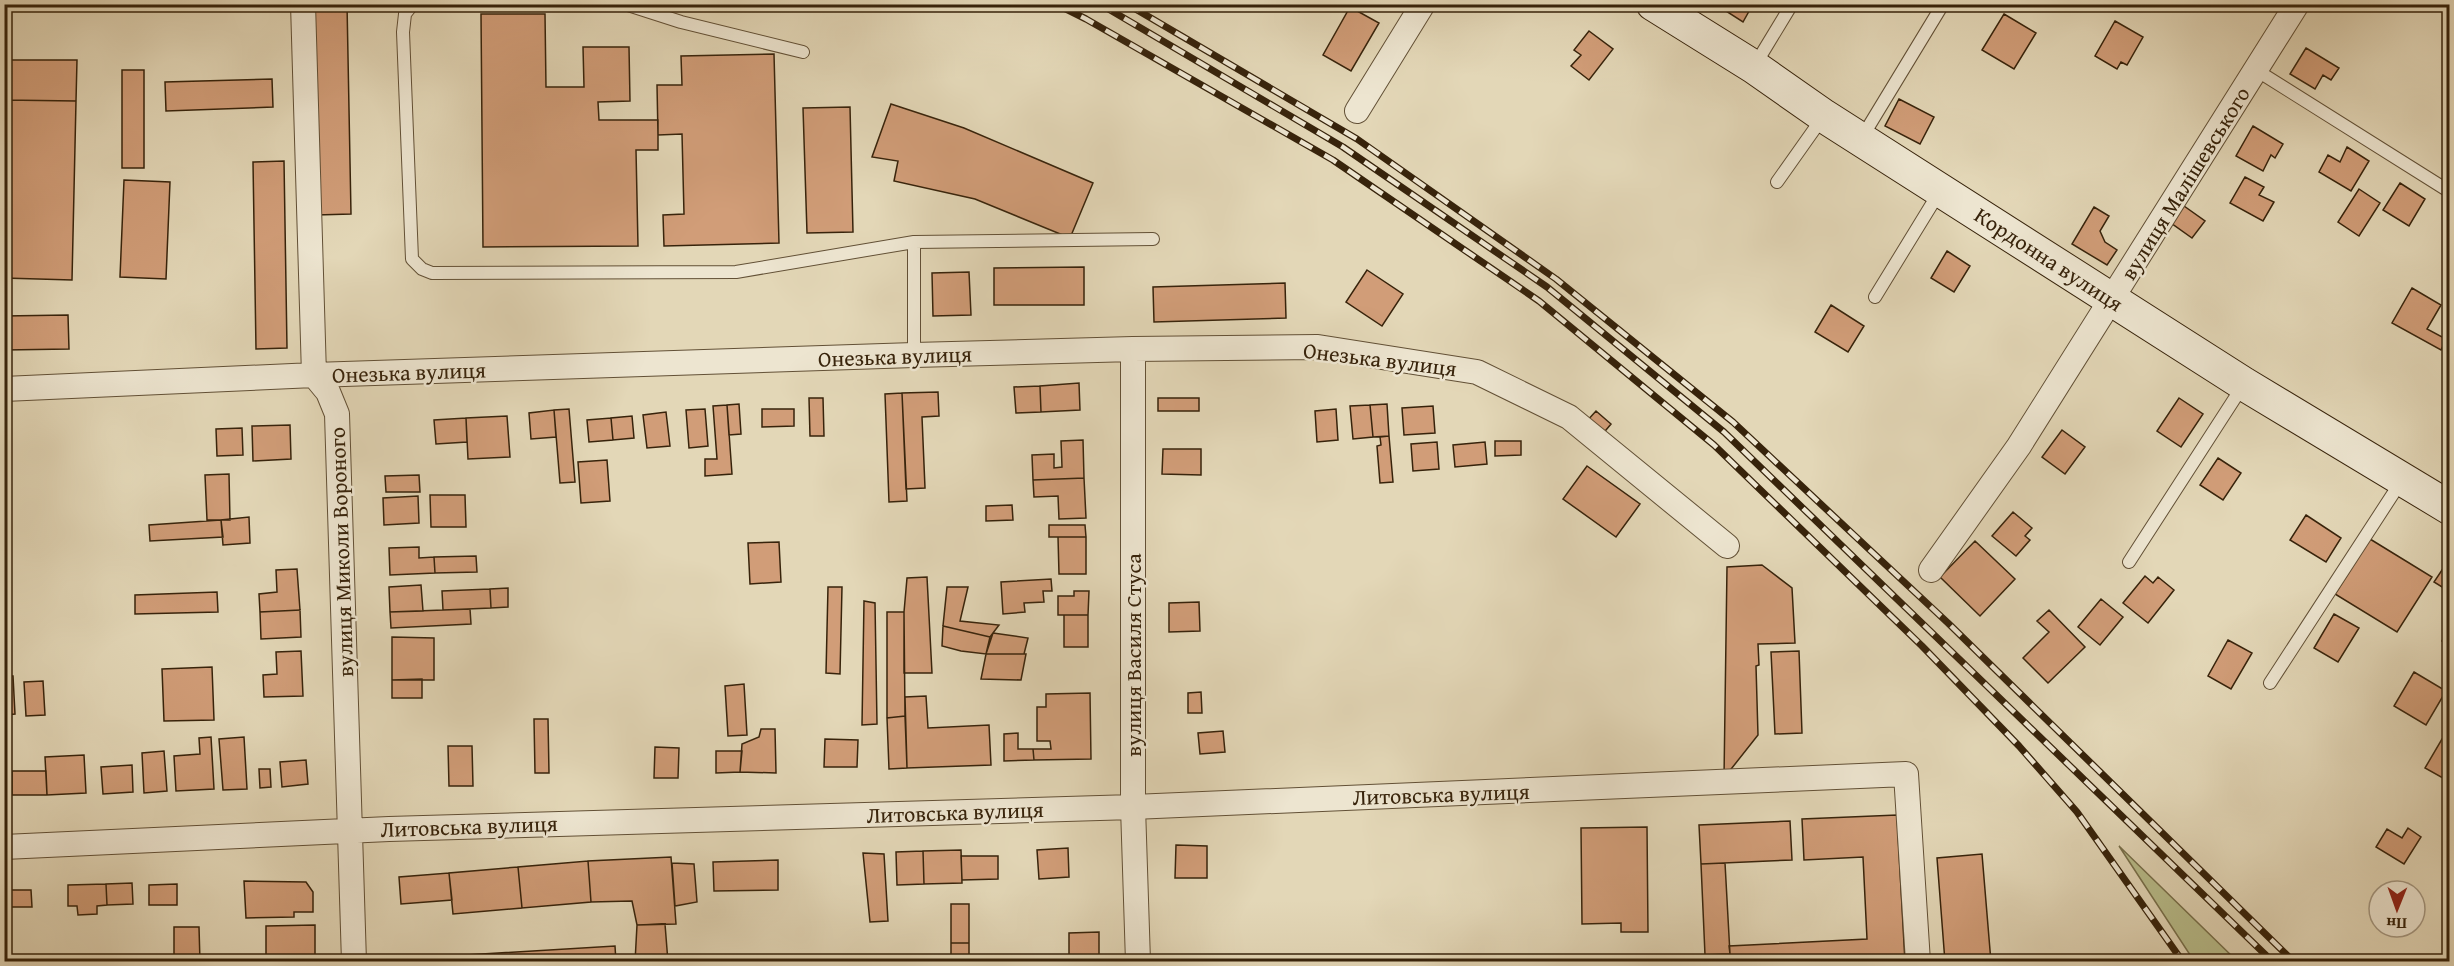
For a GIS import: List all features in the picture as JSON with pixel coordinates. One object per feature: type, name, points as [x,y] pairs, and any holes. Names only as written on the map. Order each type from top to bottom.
[{"type":"main road","name":"Кордонна вулиця","points":[[1653,4],[1754,67],[1861,140],[2244,384],[2450,508]]},
{"type":"street","points":[[303,4],[314,375]]},
{"type":"street","points":[[1357,111],[1423,4]]},
{"type":"street","name":"вулиця Малішевського","points":[[1931,570],[2019,446],[2297,4]]},
{"type":"street","name":"Онезька вулиця","points":[[4,388],[914,355],[1318,347],[1477,372],[1569,417],[1727,546]]},
{"type":"street","name":"вулиця Василя Стуса","points":[[1133,349],[1133,807],[1138,962]]},
{"type":"street","name":"вулиця Миколи Вороного","points":[[314,375],[328,392],[337,414],[354,962]]},
{"type":"street","name":"Литовська вулиця","points":[[4,847],[350,831],[1133,807],[1906,774],[1918,962]]},
{"type":"lane","points":[[413,4],[405,14],[404,32],[412,259],[422,269],[432,273],[736,272],[914,242],[1153,239]]},
{"type":"lane","points":[[626,4],[681,22],[803,52]]},
{"type":"lane","points":[[1754,67],[1792,4]]},
{"type":"lane","points":[[1861,140],[1942,4]]},
{"type":"lane","points":[[2256,70],[2447,190]]},
{"type":"lane","points":[[1777,182],[1824,116]]},
{"type":"lane","points":[[1875,297],[1940,190]]},
{"type":"lane","points":[[914,242],[914,355]]},
{"type":"lane","points":[[2129,562],[2244,384]]},
{"type":"lane","points":[[2270,682],[2403,478]]},
{"type":"green space","points":[[2119,846],[2237,961],[2194,961]]},
{"type":"building","points":[[313,4],[347,4],[351,214],[316,215]]},
{"type":"building","points":[[1715,4],[1753,4],[1743,22]]},
{"type":"building","points":[[1350,7],[1379,23],[1351,71],[1323,55]]},
{"type":"building","points":[[481,14],[545,14],[546,87],[584,87],[583,47],[629,47],[630,101],[598,102],[599,120],[658,120],[658,150],[636,150],[638,246],[483,247]]},
{"type":"building","points":[[2004,14],[2036,33],[2014,69],[1982,50]]},
{"type":"building","points":[[2115,21],[2143,37],[2127,65],[2121,62],[2117,69],[2095,56]]},
{"type":"building","points":[[1589,31],[1613,49],[1589,80],[1571,66],[1581,55],[1574,50]]},
{"type":"building","points":[[2306,48],[2339,68],[2331,80],[2323,75],[2315,89],[2290,74]]},
{"type":"building","points":[[774,54],[779,243],[664,246],[663,215],[684,214],[682,134],[658,135],[657,85],[682,85],[681,56]]},
{"type":"building","points":[[4,60],[77,60],[76,101],[4,100]]},
{"type":"building","points":[[122,70],[144,70],[144,168],[122,168]]},
{"type":"building","points":[[272,79],[273,107],[166,111],[165,82]]},
{"type":"building","points":[[1899,99],[1934,117],[1920,144],[1885,126]]},
{"type":"building","points":[[4,100],[76,101],[72,280],[4,278]]},
{"type":"building","points":[[891,104],[964,128],[1093,183],[1070,238],[975,199],[894,181],[898,161],[872,157]]},
{"type":"building","points":[[850,107],[853,232],[807,233],[803,108]]},
{"type":"building","points":[[2253,126],[2283,144],[2275,158],[2271,155],[2263,171],[2236,156]]},
{"type":"building","points":[[2347,147],[2369,161],[2351,191],[2319,172],[2328,155],[2340,162]]},
{"type":"building","points":[[284,161],[287,348],[256,349],[253,162]]},
{"type":"building","points":[[2245,177],[2264,187],[2259,195],[2274,202],[2263,221],[2230,203]]},
{"type":"building","points":[[124,180],[170,182],[166,279],[120,277]]},
{"type":"building","points":[[2400,183],[2425,199],[2409,226],[2383,210]]},
{"type":"building","points":[[2359,189],[2380,203],[2359,236],[2338,222]]},
{"type":"building","points":[[2184,206],[2205,221],[2192,238],[2171,223]]},
{"type":"building","points":[[2094,207],[2109,216],[2100,231],[2105,242],[2117,250],[2107,265],[2072,244]]},
{"type":"building","points":[[1947,251],[1970,266],[1954,292],[1931,278]]},
{"type":"building","points":[[1084,267],[1084,305],[994,305],[994,268]]},
{"type":"building","points":[[1367,270],[1403,294],[1382,326],[1346,302]]},
{"type":"building","points":[[969,272],[971,315],[933,316],[932,273]]},
{"type":"building","points":[[1285,283],[1286,318],[1154,322],[1153,287]]},
{"type":"building","points":[[2412,288],[2441,305],[2427,329],[2446,339],[2441,350],[2392,323]]},
{"type":"building","points":[[1831,305],[1864,326],[1848,352],[1815,332]]},
{"type":"building","points":[[68,315],[69,349],[4,350],[4,316]]},
{"type":"building","points":[[1079,383],[1080,410],[1041,412],[1040,386]]},
{"type":"building","points":[[1040,386],[1041,412],[1016,413],[1014,387]]},
{"type":"building","points":[[938,392],[939,416],[922,417],[925,488],[906,489],[902,393]]},
{"type":"building","points":[[902,393],[907,501],[889,502],[885,394]]},
{"type":"building","points":[[809,398],[823,398],[824,436],[810,436]]},
{"type":"building","points":[[1158,398],[1199,398],[1199,411],[1158,411]]},
{"type":"building","points":[[2179,398],[2203,414],[2181,447],[2157,431]]},
{"type":"building","points":[[739,404],[741,434],[729,435],[727,405]]},
{"type":"building","points":[[1387,404],[1389,436],[1373,437],[1370,405]]},
{"type":"building","points":[[727,405],[732,474],[705,476],[705,459],[717,459],[713,406]]},
{"type":"building","points":[[1370,405],[1373,437],[1353,439],[1350,406]]},
{"type":"building","points":[[1433,406],[1435,433],[1404,435],[1402,408]]},
{"type":"building","points":[[569,409],[575,482],[560,483],[554,410]]},
{"type":"building","points":[[705,409],[708,446],[689,448],[686,410]]},
{"type":"building","points":[[762,409],[794,409],[794,426],[762,427]]},
{"type":"building","points":[[1336,409],[1338,440],[1317,442],[1315,411]]},
{"type":"building","points":[[554,410],[556,437],[531,439],[529,413]]},
{"type":"building","points":[[1596,411],[1611,424],[1601,436],[1586,422]]},
{"type":"building","points":[[666,412],[670,446],[647,448],[643,415]]},
{"type":"building","points":[[507,416],[510,457],[468,459],[466,418]]},
{"type":"building","points":[[632,416],[634,438],[613,440],[611,418]]},
{"type":"building","points":[[466,418],[467,442],[436,444],[434,420]]},
{"type":"building","points":[[611,418],[613,440],[589,442],[587,420]]},
{"type":"building","points":[[290,425],[291,459],[253,461],[252,426]]},
{"type":"building","points":[[242,428],[243,455],[217,456],[216,429]]},
{"type":"building","points":[[2062,430],[2085,447],[2065,474],[2042,457]]},
{"type":"building","points":[[4,435],[11,435],[11,484],[4,484]]},
{"type":"building","points":[[1389,436],[1393,482],[1380,483],[1377,446],[1381,445],[1380,437]]},
{"type":"building","points":[[1083,440],[1084,478],[1033,480],[1032,455],[1054,454],[1054,468],[1062,467],[1061,441]]},
{"type":"building","points":[[1495,441],[1521,441],[1521,455],[1495,456]]},
{"type":"building","points":[[1437,442],[1439,469],[1413,471],[1411,444]]},
{"type":"building","points":[[1485,442],[1487,464],[1455,467],[1453,445]]},
{"type":"building","points":[[1163,449],[1201,449],[1201,475],[1162,474]]},
{"type":"building","points":[[2218,458],[2241,473],[2223,500],[2200,485]]},
{"type":"building","points":[[607,460],[610,501],[581,503],[578,462]]},
{"type":"building","points":[[1587,466],[1640,504],[1616,537],[1563,499]]},
{"type":"building","points":[[229,474],[230,520],[207,520],[205,475]]},
{"type":"building","points":[[419,475],[420,492],[386,492],[385,476]]},
{"type":"building","points":[[1084,478],[1086,518],[1059,519],[1058,496],[1034,497],[1033,480]]},
{"type":"building","points":[[4,484],[6,484],[10,516],[4,516]]},
{"type":"building","points":[[430,495],[465,495],[466,527],[431,527]]},
{"type":"building","points":[[418,496],[419,523],[384,525],[383,498]]},
{"type":"building","points":[[1012,505],[1013,520],[986,521],[986,506]]},
{"type":"building","points":[[2013,512],[2032,528],[2025,536],[2030,540],[2016,556],[1992,536]]},
{"type":"building","points":[[2306,515],[2341,538],[2326,562],[2290,540]]},
{"type":"building","points":[[249,517],[250,543],[223,545],[221,520]]},
{"type":"building","points":[[221,520],[223,537],[150,541],[149,525]]},
{"type":"building","points":[[1049,525],[1085,525],[1086,537],[1049,537]]},
{"type":"building","points":[[1058,537],[1086,537],[1086,574],[1059,574]]},
{"type":"building","points":[[2370,539],[2432,577],[2397,632],[2335,594]]},
{"type":"building","points":[[1975,541],[2015,579],[1980,616],[1940,577]]},
{"type":"building","points":[[779,542],[781,582],[750,584],[748,543]]},
{"type":"building","points":[[419,547],[419,558],[434,557],[435,573],[390,575],[389,548]]},
{"type":"building","points":[[476,556],[477,572],[435,573],[434,557]]},
{"type":"building","points":[[2450,558],[2450,592],[2434,582]]},
{"type":"building","points":[[1762,565],[1792,588],[1795,643],[1758,644],[1759,665],[1756,666],[1758,735],[1724,778],[1727,567]]},
{"type":"building","points":[[297,569],[300,610],[260,612],[259,594],[277,592],[276,570]]},
{"type":"building","points":[[2145,576],[2153,583],[2158,577],[2174,590],[2148,623],[2123,603]]},
{"type":"building","points":[[927,577],[932,673],[904,673],[904,612],[907,578]]},
{"type":"building","points":[[1051,579],[1052,591],[1043,591],[1044,602],[1024,603],[1025,612],[1003,614],[1001,582]]},
{"type":"building","points":[[421,585],[423,611],[390,612],[389,587]]},
{"type":"building","points":[[828,587],[842,587],[840,674],[826,673]]},
{"type":"building","points":[[947,587],[968,587],[960,621],[999,625],[990,637],[943,626]]},
{"type":"building","points":[[508,588],[508,607],[491,608],[490,589]]},
{"type":"building","points":[[490,589],[491,608],[443,610],[442,591]]},
{"type":"building","points":[[1074,591],[1089,591],[1088,615],[1058,615],[1058,596],[1074,596]]},
{"type":"building","points":[[217,592],[218,612],[135,614],[135,595]]},
{"type":"building","points":[[2101,599],[2123,617],[2100,645],[2078,627]]},
{"type":"building","points":[[864,601],[875,603],[877,724],[862,725]]},
{"type":"building","points":[[1199,602],[1200,631],[1169,632],[1169,603]]},
{"type":"building","points":[[470,609],[471,624],[391,628],[390,612]]},
{"type":"building","points":[[300,610],[301,637],[261,639],[260,612]]},
{"type":"building","points":[[2049,610],[2085,647],[2048,683],[2023,658],[2049,632],[2037,621]]},
{"type":"building","points":[[887,612],[904,612],[905,716],[887,718]]},
{"type":"building","points":[[2334,614],[2359,628],[2338,662],[2314,648]]},
{"type":"building","points":[[1064,615],[1088,615],[1088,647],[1064,647]]},
{"type":"building","points":[[943,626],[990,637],[986,654],[942,646]]},
{"type":"building","points":[[2450,627],[2450,646],[2442,641]]},
{"type":"building","points":[[993,633],[1028,638],[1024,654],[986,654]]},
{"type":"building","points":[[392,637],[434,638],[434,680],[392,680]]},
{"type":"building","points":[[2228,640],[2252,653],[2231,689],[2208,676]]},
{"type":"building","points":[[301,651],[303,696],[264,697],[263,675],[277,674],[276,652]]},
{"type":"building","points":[[1799,651],[1802,733],[1775,734],[1771,652]]},
{"type":"building","points":[[986,654],[1026,654],[1021,680],[981,679]]},
{"type":"building","points":[[212,667],[214,720],[164,721],[162,669]]},
{"type":"building","points":[[2414,672],[2446,691],[2426,725],[2394,706]]},
{"type":"building","points":[[4,676],[13,676],[15,714],[4,715]]},
{"type":"building","points":[[422,679],[422,698],[392,698],[392,680]]},
{"type":"building","points":[[43,681],[45,715],[26,716],[24,682]]},
{"type":"building","points":[[744,684],[747,735],[728,736],[725,686]]},
{"type":"building","points":[[1201,692],[1202,713],[1188,713],[1188,693]]},
{"type":"building","points":[[1090,693],[1091,759],[1034,760],[1033,749],[1051,749],[1050,741],[1037,741],[1037,707],[1046,707],[1046,694]]},
{"type":"building","points":[[926,696],[928,728],[989,725],[991,765],[907,768],[905,697]]},
{"type":"building","points":[[905,716],[907,768],[889,769],[887,718]]},
{"type":"building","points":[[534,719],[548,719],[549,773],[535,773]]},
{"type":"building","points":[[761,729],[775,729],[776,773],[740,772],[742,744],[759,737]]},
{"type":"building","points":[[1223,731],[1225,752],[1200,754],[1198,733]]},
{"type":"building","points":[[1018,733],[1018,749],[1033,749],[1034,760],[1004,761],[1004,734]]},
{"type":"building","points":[[211,737],[214,789],[176,791],[174,756],[200,754],[199,738]]},
{"type":"building","points":[[244,737],[247,789],[223,790],[219,739]]},
{"type":"building","points":[[825,739],[858,740],[857,767],[824,767]]},
{"type":"building","points":[[2442,739],[2450,743],[2450,782],[2425,768]]},
{"type":"building","points":[[448,746],[472,746],[473,786],[449,786]]},
{"type":"building","points":[[655,747],[679,748],[678,778],[654,778]]},
{"type":"building","points":[[164,751],[167,791],[144,793],[142,753]]},
{"type":"building","points":[[716,751],[742,751],[740,772],[716,773]]},
{"type":"building","points":[[84,755],[86,793],[47,795],[45,757]]},
{"type":"building","points":[[306,760],[308,784],[282,787],[280,762]]},
{"type":"building","points":[[132,765],[133,792],[103,794],[101,767]]},
{"type":"building","points":[[259,769],[270,769],[271,787],[260,788]]},
{"type":"building","points":[[12,771],[46,771],[47,795],[12,795]]},
{"type":"building","points":[[1897,815],[1905,962],[1705,962],[1705,955],[1730,954],[1729,946],[1867,939],[1863,857],[1804,860],[1802,819]]},
{"type":"building","points":[[1790,821],[1792,860],[1701,864],[1699,825]]},
{"type":"building","points":[[1647,827],[1648,932],[1621,932],[1621,923],[1582,924],[1581,828]]},
{"type":"building","points":[[2408,828],[2421,837],[2404,864],[2376,847],[2387,829],[2402,838]]},
{"type":"building","points":[[1176,845],[1207,846],[1207,878],[1175,878]]},
{"type":"building","points":[[1068,848],[1069,877],[1039,879],[1037,850]]},
{"type":"building","points":[[961,850],[962,883],[924,884],[923,851]]},
{"type":"building","points":[[923,851],[924,884],[897,885],[896,852]]},
{"type":"building","points":[[863,853],[884,854],[888,921],[870,922]]},
{"type":"building","points":[[1982,854],[1991,962],[1945,962],[1937,858]]},
{"type":"building","points":[[961,856],[998,856],[998,879],[962,880]]},
{"type":"building","points":[[671,857],[676,924],[637,925],[632,901],[591,902],[588,861]]},
{"type":"building","points":[[778,860],[778,890],[714,891],[713,862]]},
{"type":"building","points":[[588,861],[591,902],[522,908],[518,867]]},
{"type":"building","points":[[672,863],[694,864],[697,902],[675,906]]},
{"type":"building","points":[[1725,863],[1730,954],[1705,955],[1701,864]]},
{"type":"building","points":[[518,867],[522,908],[453,914],[449,873]]},
{"type":"building","points":[[449,873],[452,900],[401,904],[399,877]]},
{"type":"building","points":[[244,881],[306,882],[313,892],[313,912],[294,912],[294,917],[246,918]]},
{"type":"building","points":[[132,883],[133,904],[107,905],[106,884]]},
{"type":"building","points":[[106,884],[107,905],[97,906],[97,914],[78,915],[77,906],[68,906],[68,885]]},
{"type":"building","points":[[177,884],[177,905],[149,905],[149,885]]},
{"type":"building","points":[[5,890],[31,890],[32,907],[5,907]]},
{"type":"building","points":[[951,904],[969,904],[969,943],[951,943]]},
{"type":"building","points":[[665,924],[668,962],[635,962],[637,925]]},
{"type":"building","points":[[315,925],[315,962],[266,962],[266,926]]},
{"type":"building","points":[[174,927],[199,927],[200,962],[174,962]]},
{"type":"building","points":[[1099,932],[1099,962],[1076,962],[1076,957],[1069,957],[1069,933]]},
{"type":"building","points":[[951,943],[969,943],[969,962],[951,962]]},
{"type":"building","points":[[615,946],[616,962],[450,962],[450,956]]},
{"type":"railway","points":[[1056,4],[1333,160],[1539,301],[1714,445],[1922,646],[2019,746],[2077,812],[2183,962]]},
{"type":"railway","points":[[1100,4],[1343,147],[1547,287],[1724,432],[2273,962]]},
{"type":"railway","points":[[1127,4],[1357,139],[1556,279],[1733,422],[1948,623],[2294,962]]}]
